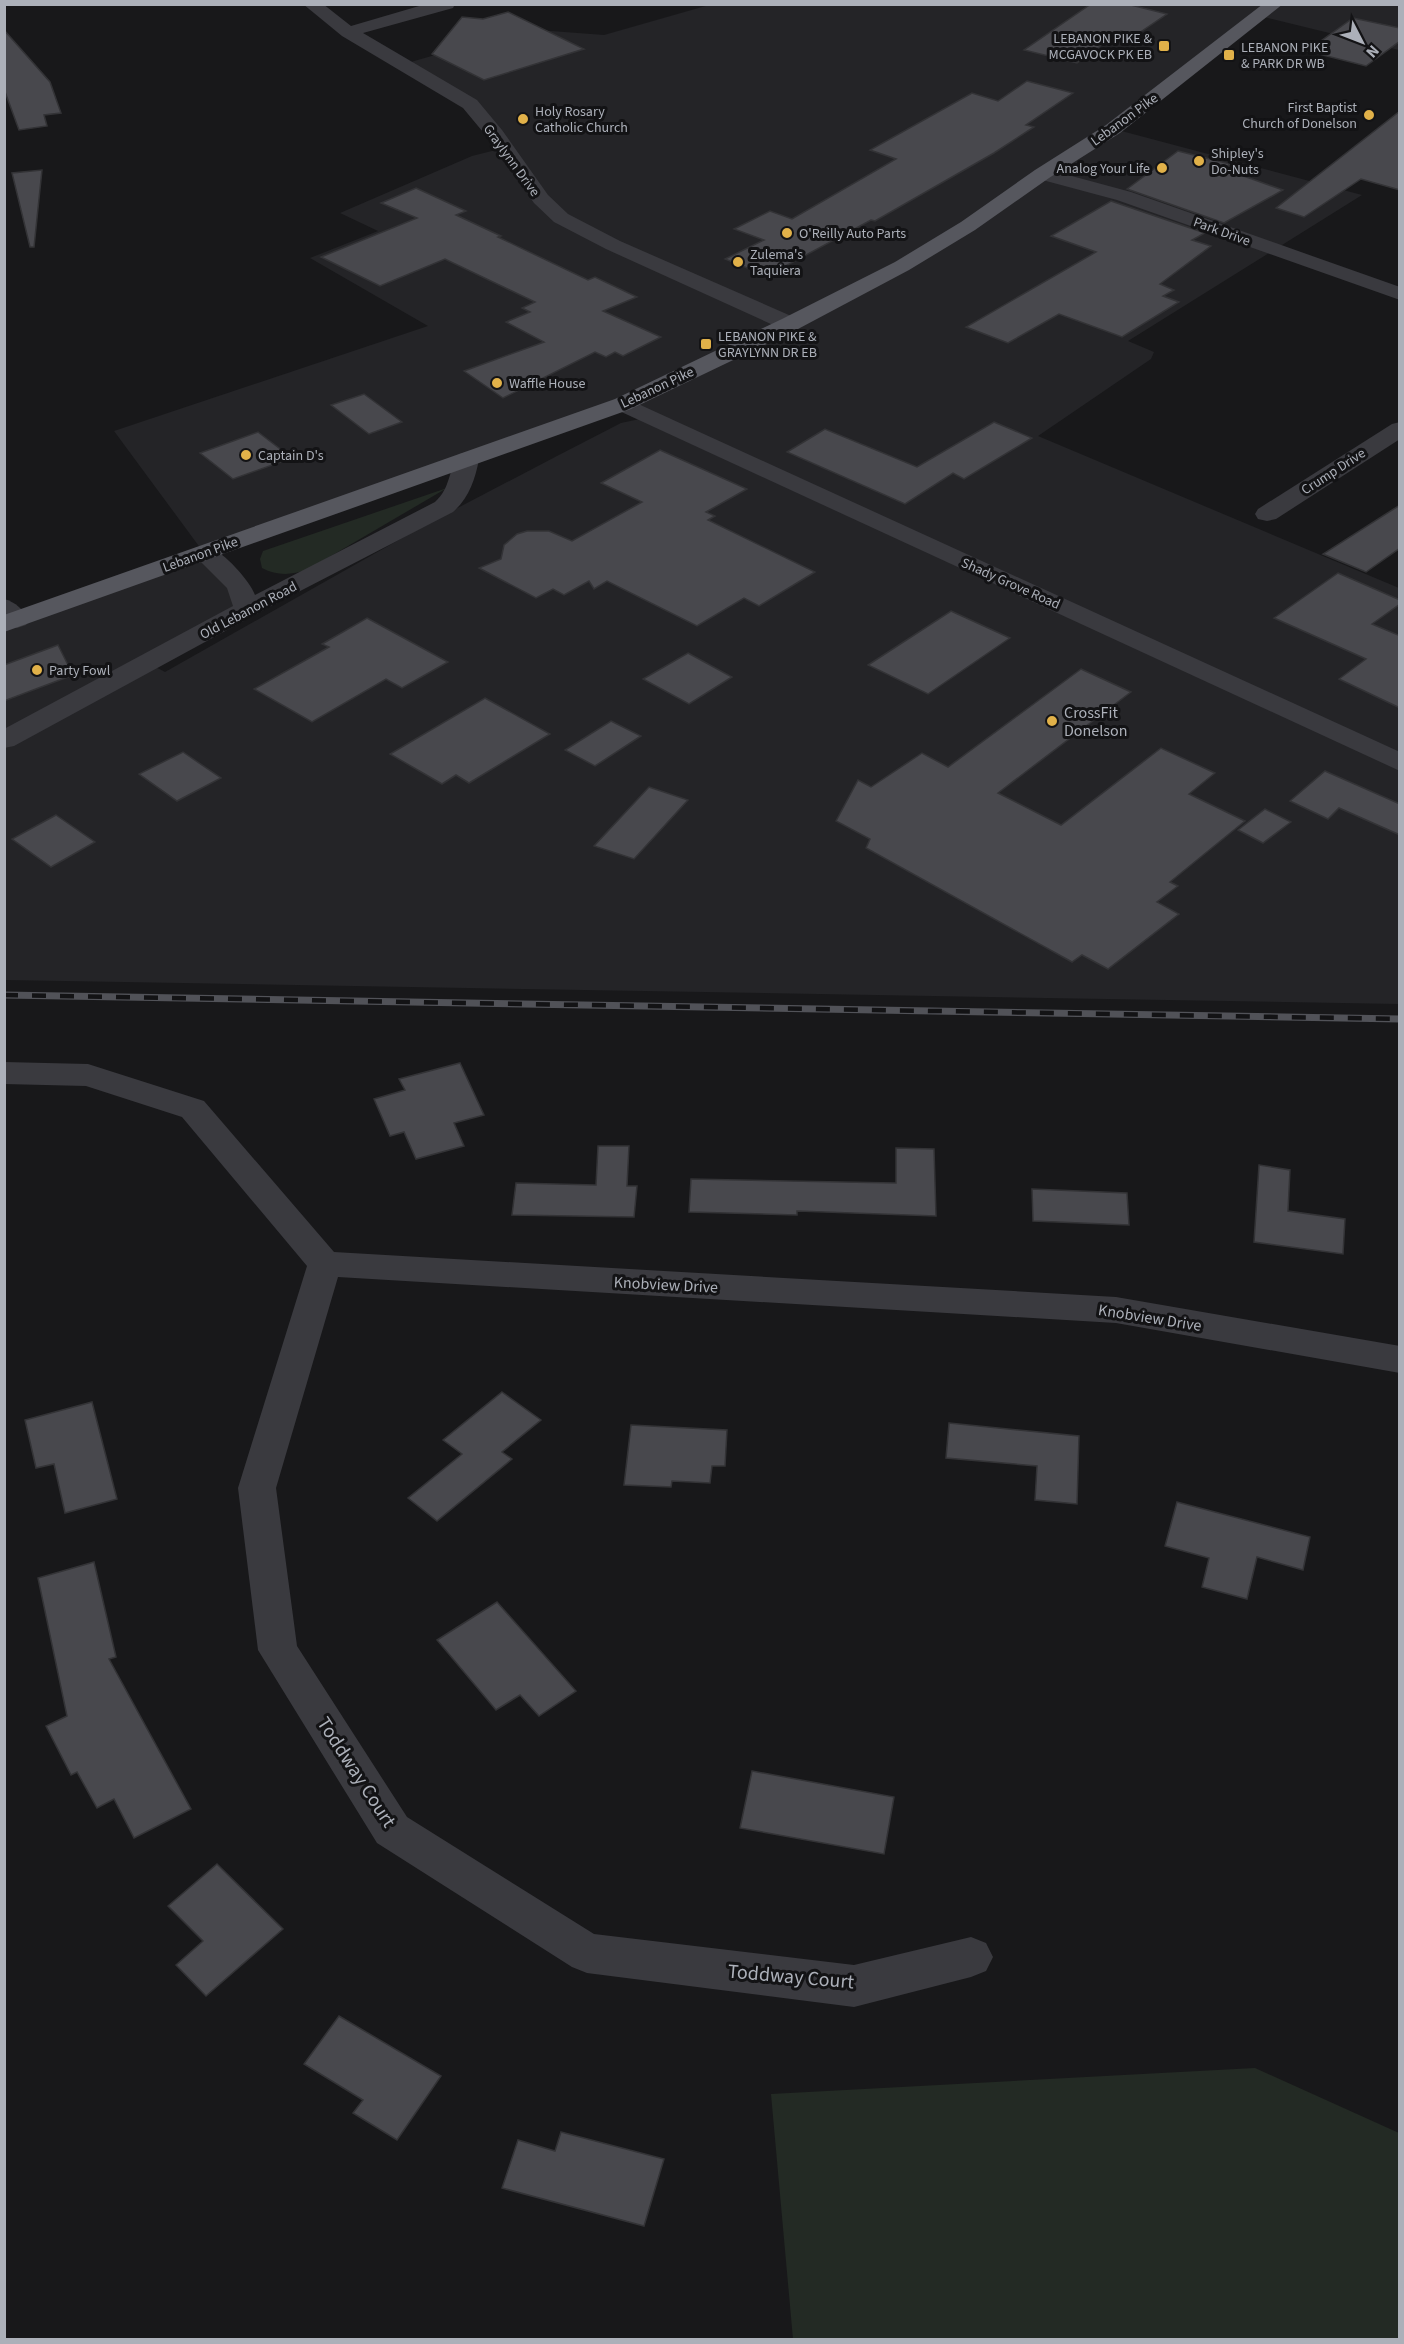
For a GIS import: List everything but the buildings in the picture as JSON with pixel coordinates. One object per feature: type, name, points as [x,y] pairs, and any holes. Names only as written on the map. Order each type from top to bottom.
[{"type":"main road","name":"Lebanon Pike","points":[[9,617],[204,553],[623,404],[790,324],[902,266],[968,226],[1042,174],[1113,129],[1275,4]]},
{"type":"street","name":"Graylynn Drive","points":[[311,4],[348,32],[470,104],[495,134],[541,199],[561,218],[605,242],[790,324]]},
{"type":"street","points":[[348,32],[447,4]]},
{"type":"street","name":"Park Drive","points":[[1042,174],[1124,196],[1400,294]]},
{"type":"street","name":"Shady Grove Road","points":[[623,404],[1400,763]]},
{"type":"street","name":"Crump Drive","points":[[1267,514],[1400,429]]},
{"type":"street","name":"Old Lebanon Road","points":[[4,740],[454,500],[461,485],[466,459]]},
{"type":"street","points":[[204,553],[239,585],[248,610]]},
{"type":"street","points":[[4,1073],[88,1075],[193,1109],[325,1264]]},
{"type":"street","name":"Knobview Drive","points":[[325,1264],[1116,1310],[1400,1360]]},
{"type":"street","name":"Toddway Court","points":[[325,1264],[257,1488],[278,1650],[392,1830],[587,1953],[854,1986],[971,1957]]},
{"type":"shaded area","points":[[709,5],[1399,5],[1399,50],[1260,16],[1114,129],[1362,195],[1128,341],[1154,352],[1151,359],[1038,436],[1399,588],[1399,1004],[5,980],[5,624],[204,553],[114,431],[428,326],[310,258],[378,231],[340,213],[472,156],[504,148],[470,104],[404,64],[525,29],[604,35]],"holes":[[[623,404],[649,417],[621,423],[427,524],[165,672],[150,664],[242,600],[205,553]]]},
{"type":"shaded area","points":[[447,488],[307,570],[284,574],[262,568],[260,559],[263,551]]},
{"type":"shaded area","points":[[1255,2068],[1399,2133],[1399,2339],[793,2339],[771,2094]]},
{"type":"railway","points":[[4,995],[1400,1019]]},
{"type":"place","name":"LEBANON PIKE & MCGAVOCK PK EB","points":[[1164,46]]},
{"type":"place","name":"LEBANON PIKE & PARK DR WB","points":[[1229,55]]},
{"type":"place","name":"First Baptist Church of Donelson","points":[[1369,115]]},
{"type":"place","name":"Holy Rosary Catholic Church","points":[[523,119]]},
{"type":"place","name":"Shipley's Do-Nuts","points":[[1199,161]]},
{"type":"place","name":"Analog Your Life","points":[[1162,168]]},
{"type":"place","name":"O'Reilly Auto Parts","points":[[787,233]]},
{"type":"place","name":"Zulema's Taquiera","points":[[738,262]]},
{"type":"place","name":"LEBANON PIKE & GRAYLYNN DR EB","points":[[706,344]]},
{"type":"place","name":"Waffle House","points":[[497,383]]},
{"type":"place","name":"Captain D's","points":[[246,455]]},
{"type":"place","name":"Party Fowl","points":[[37,670]]},
{"type":"place","name":"CrossFit Donelson","points":[[1052,721]]}]
